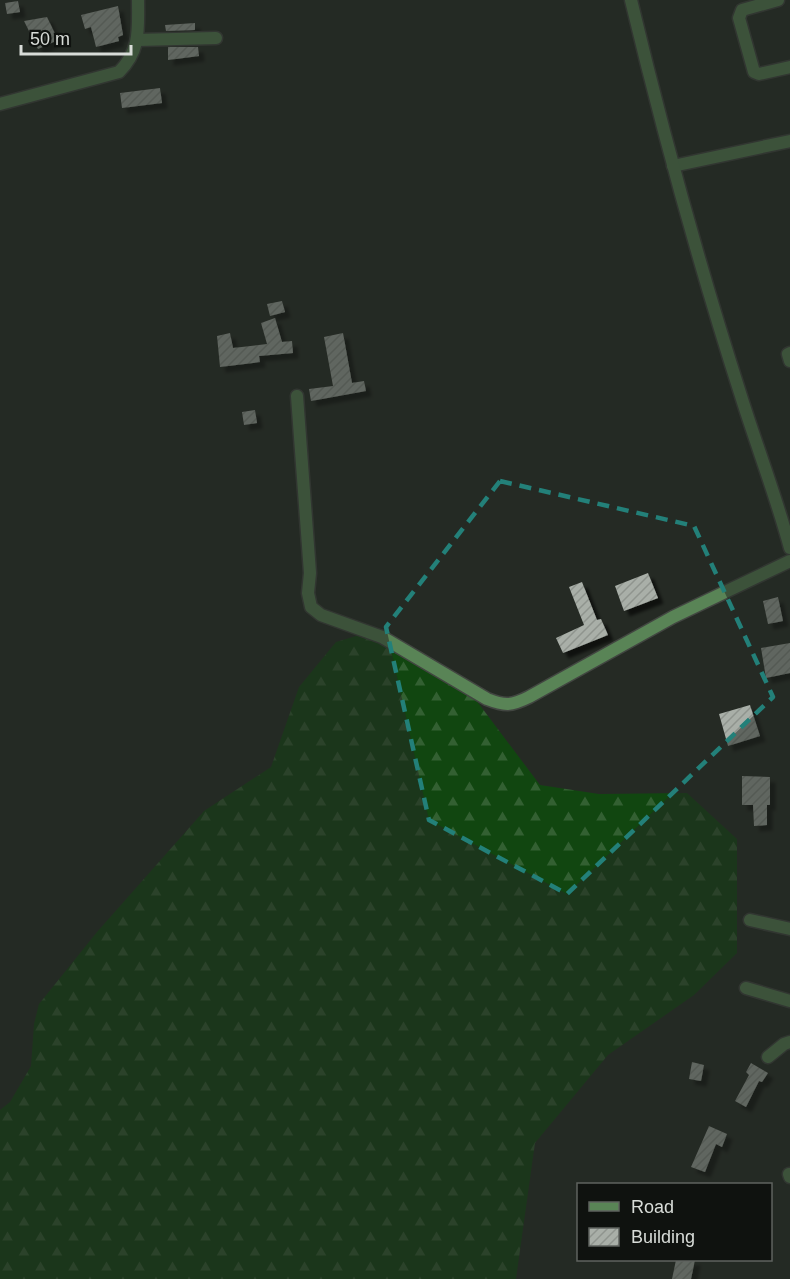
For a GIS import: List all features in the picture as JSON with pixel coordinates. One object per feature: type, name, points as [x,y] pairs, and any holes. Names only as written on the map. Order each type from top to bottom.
[{"type":"street","points":[[0,104],[119,72],[131,59],[137,40],[138,0]]},
{"type":"street","points":[[631,0],[673,166],[741,396],[775,494],[790,548]]},
{"type":"street","points":[[778,0],[742,10],[739,18],[754,72],[759,74],[790,67]]},
{"type":"street","points":[[137,40],[216,38]]},
{"type":"street","points":[[673,166],[790,141]]},
{"type":"street","points":[[790,353],[788,354],[790,361]]},
{"type":"street","points":[[297,396],[310,573],[308,593],[311,607],[321,615],[382,637],[487,699],[503,705],[529,697],[673,617],[790,561]]},
{"type":"street","points":[[750,920],[790,929]]},
{"type":"street","points":[[746,988],[790,1001]]},
{"type":"street","points":[[768,1057],[790,1042]]},
{"type":"highlighted area","points":[[500,481],[694,526],[773,697],[567,894],[429,820],[386,627]]},
{"type":"green space","points":[[366,633],[476,700],[540,785],[599,794],[687,793],[737,839],[737,953],[694,995],[608,1055],[535,1143],[516,1279],[0,1279],[0,1110],[10,1102],[31,1066],[34,1024],[39,1004],[97,932],[204,811],[271,767],[299,687],[336,642]]},
{"type":"building","points":[[18,1],[20,12],[7,14],[5,3]]},
{"type":"building","points":[[118,6],[123,35],[118,37],[119,41],[96,47],[91,27],[85,29],[81,15]]},
{"type":"building","points":[[47,17],[58,40],[38,49],[24,21]]},
{"type":"building","points":[[195,23],[195,30],[166,31],[165,25]]},
{"type":"building","points":[[168,47],[198,47],[199,56],[168,60]]},
{"type":"building","points":[[160,88],[162,103],[122,108],[120,93]]},
{"type":"building","points":[[282,301],[285,312],[270,316],[267,304]]},
{"type":"building","points":[[275,318],[282,342],[292,341],[293,353],[259,356],[260,362],[220,367],[217,336],[230,333],[233,348],[267,344],[261,323]]},
{"type":"building","points":[[343,333],[352,383],[364,381],[366,391],[311,401],[309,389],[333,386],[324,337]]},
{"type":"building","points":[[255,410],[257,423],[244,425],[242,412]]},
{"type":"building","points":[[648,573],[658,598],[624,611],[615,586]]},
{"type":"building","points":[[582,582],[597,620],[601,619],[608,635],[563,653],[556,638],[584,625],[569,587]]},
{"type":"building","points":[[778,597],[783,621],[768,624],[763,601]]},
{"type":"building","points":[[790,643],[790,673],[766,678],[761,648]]},
{"type":"building","points":[[750,705],[760,736],[728,746],[719,714]]},
{"type":"building","points":[[742,776],[770,777],[767,825],[754,826],[753,805],[742,805]]},
{"type":"building","points":[[692,1062],[704,1065],[701,1081],[689,1079]]},
{"type":"building","points":[[751,1063],[768,1073],[762,1082],[759,1081],[746,1107],[735,1101],[749,1075],[746,1072]]},
{"type":"building","points":[[709,1126],[727,1134],[722,1147],[716,1144],[705,1172],[691,1167]]},
{"type":"building","points":[[676,1261],[695,1261],[691,1279],[672,1279]]}]
